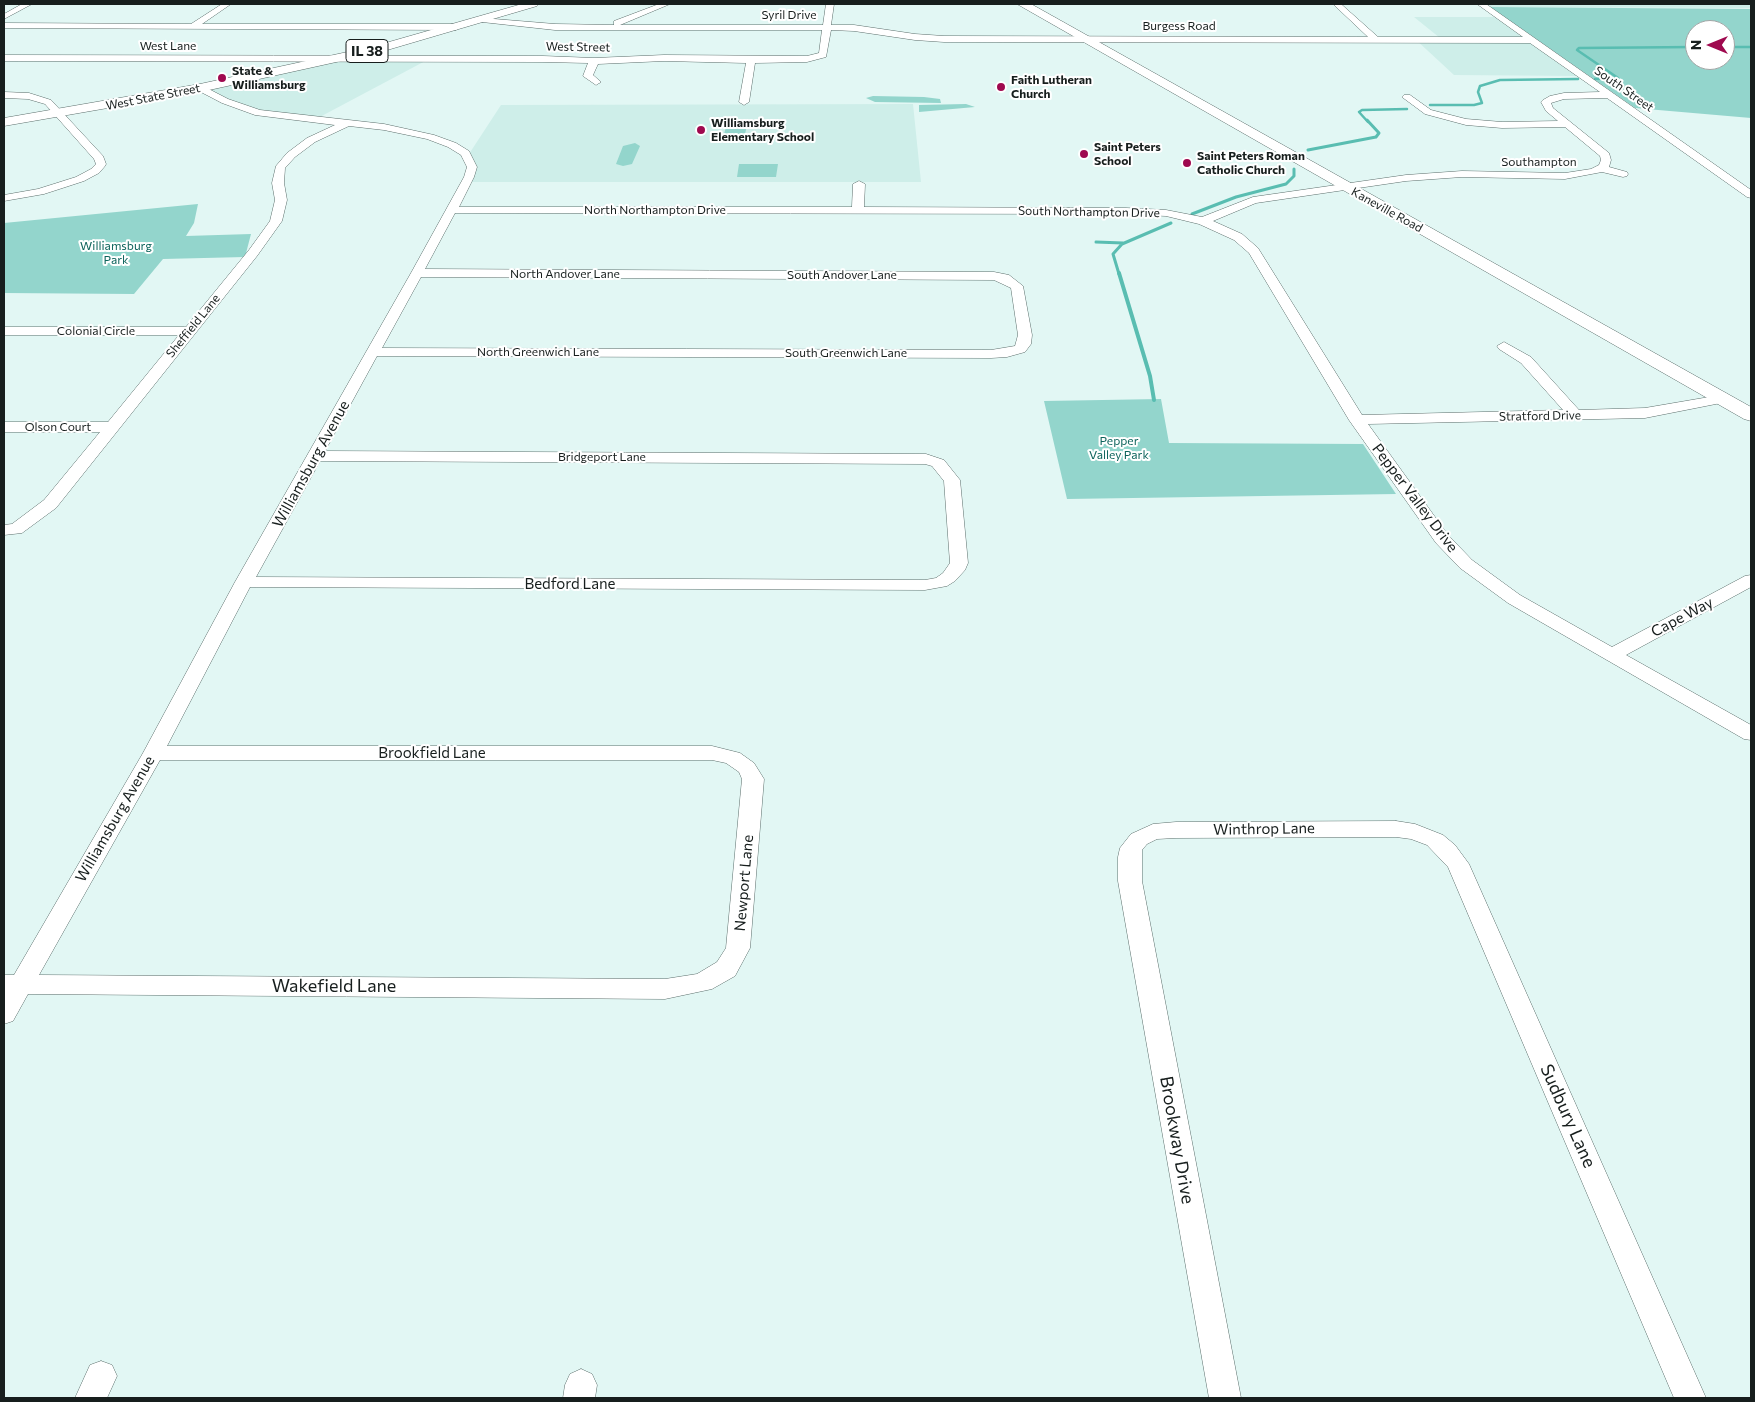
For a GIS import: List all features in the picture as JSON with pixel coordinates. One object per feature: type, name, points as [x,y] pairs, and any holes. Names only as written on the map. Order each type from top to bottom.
[{"type":"main road","name":"West State Street","points":[[4,122],[59,114],[200,88],[376,49],[533,4]]},
{"type":"main road","name":"Kaneville Road","points":[[1023,4],[1751,415]]},
{"type":"street","points":[[4,17],[28,4]]},
{"type":"street","points":[[193,26],[227,4]]},
{"type":"street","points":[[605,27],[666,4]]},
{"type":"street","points":[[826,28],[830,4]]},
{"type":"street","points":[[1336,4],[1375,39]]},
{"type":"street","name":"South Street","points":[[1481,4],[1751,195]]},
{"type":"street","name":"Syril Drive","points":[[482,20],[540,27],[826,28]]},
{"type":"street","points":[[4,26],[456,27]]},
{"type":"street","name":"Burgess Road","points":[[826,28],[865,29],[935,39],[1533,40]]},
{"type":"street","name":"West Street","points":[[333,58],[533,58],[594,61],[664,58],[751,60],[821,57],[826,28]]},
{"type":"street","name":"West Lane","points":[[4,58],[333,58]]},
{"type":"street","points":[[744,102],[751,60]]},
{"type":"street","points":[[594,61],[588,76],[596,82]]},
{"type":"street","name":"Williamsburg Avenue","points":[[4,1014],[13,984],[153,753],[244,582],[417,273],[470,172],[471,162],[465,153],[452,145],[416,133],[258,113],[240,108],[200,88]]},
{"type":"street","points":[[4,95],[29,96],[48,102],[99,158],[101,164],[95,171],[80,179],[40,192],[4,198]]},
{"type":"street","name":"Southampton","points":[[1345,186],[1445,175],[1565,176],[1589,173],[1602,169],[1606,160],[1605,154],[1546,107],[1547,100],[1564,96],[1609,95]]},
{"type":"street","points":[[1407,97],[1421,109],[1446,121],[1491,124],[1568,124]]},
{"type":"street","name":"Sheffield Lane","points":[[10,530],[50,504],[276,221],[282,200],[278,182],[280,168],[301,147],[347,123]]},
{"type":"street","points":[[1602,169],[1623,174]]},
{"type":"street","points":[[858,184],[858,210]]},
{"type":"street","points":[[1203,221],[1253,200],[1345,186]]},
{"type":"street","name":"North Northampton Drive","points":[[451,210],[858,210]]},
{"type":"street","name":"South Northampton Drive","points":[[858,210],[1126,211],[1166,213],[1203,221]]},
{"type":"street","name":"Pepper Valley Drive","points":[[1203,221],[1238,237],[1254,251],[1354,415],[1442,539],[1466,564],[1514,599],[1751,734]]},
{"type":"street","name":"North Andover Lane","points":[[417,273],[713,274]]},
{"type":"street","name":"South Andover Lane","points":[[713,274],[971,276],[1004,278],[1017,286],[1025,335],[1024,344],[1020,349],[1007,353],[991,354]]},
{"type":"street","name":"Colonial Circle","points":[[4,331],[189,331]]},
{"type":"street","points":[[1504,346],[1526,360],[1571,410]]},
{"type":"street","name":"North Greenwich Lane","points":[[373,352],[702,352]]},
{"type":"street","name":"South Greenwich Lane","points":[[702,352],[991,354]]},
{"type":"street","name":"Stratford Drive","points":[[1354,415],[1571,410],[1663,411],[1714,394]]},
{"type":"street","name":"Olson Court","points":[[4,427],[113,427]]},
{"type":"street","name":"Bridgeport Lane","points":[[315,456],[889,457],[926,459],[938,463],[952,480],[959,563],[956,570],[941,582],[925,585],[895,586]]},
{"type":"street","name":"Cape Way","points":[[1613,654],[1751,580]]},
{"type":"street","name":"Bedford Lane","points":[[244,582],[895,586]]},
{"type":"street","name":"Brookfield Lane","points":[[153,753],[712,753]]},
{"type":"street","name":"Newport Lane","points":[[665,989],[703,982],[726,969],[738,948],[753,779],[747,768],[733,758],[712,753]]},
{"type":"street","name":"Winthrop Lane","points":[[1130,882],[1129,857],[1131,848],[1139,839],[1153,832],[1176,830],[1370,828],[1415,832],[1435,840]]},
{"type":"street","name":"Sudbury Lane","points":[[1435,840],[1458,864],[1690,1398]]},
{"type":"street","name":"Brookway Drive","points":[[1130,882],[1225,1398]]},
{"type":"street","name":"Wakefield Lane","points":[[13,984],[665,989]]},
{"type":"shaded area","points":[[1485,4],[1751,4],[1751,8],[1490,7]]},
{"type":"shaded area","points":[[1414,17],[1497,17],[1580,76],[1454,75],[1414,38],[1440,38]]},
{"type":"shaded area","points":[[334,59],[429,59],[316,119],[250,109],[203,88]]},
{"type":"shaded area","name":"Williamsburg Elementary School","points":[[913,104],[921,182],[469,182],[469,154],[501,105]]},
{"type":"green space","points":[[1490,7],[1751,9],[1751,118],[1635,108]]},
{"type":"green space","points":[[873,96],[924,97],[940,99],[941,103],[875,102],[866,98]]},
{"type":"green space","points":[[966,104],[975,107],[919,112],[919,105]]},
{"type":"green space","points":[[728,121],[748,121],[745,134],[724,134]]},
{"type":"green space","points":[[635,143],[640,146],[632,164],[623,166],[616,164],[623,146]]},
{"type":"green space","points":[[739,164],[778,164],[776,177],[737,177]]},
{"type":"green space","name":"Williamsburg Park","points":[[198,204],[194,223],[186,236],[251,234],[245,257],[163,259],[134,294],[4,293],[4,223]]},
{"type":"green space","name":"Pepper Valley Park","points":[[1161,399],[1169,443],[1363,444],[1396,494],[1067,499],[1044,401]]},
{"type":"waterway","points":[[1595,79],[1618,78],[1577,50],[1579,48],[1685,47]]},
{"type":"waterway","points":[[1735,47],[1751,47]]},
{"type":"waterway","points":[[1430,105],[1474,105],[1482,103],[1478,92],[1480,86],[1500,80],[1578,79]]},
{"type":"waterway","points":[[1368,122],[1359,112],[1362,110],[1407,109]]},
{"type":"waterway","points":[[1308,150],[1376,137],[1379,133],[1367,120]]},
{"type":"waterway","points":[[1192,214],[1236,197],[1286,184],[1294,176],[1294,169]]},
{"type":"waterway","points":[[1119,274],[1113,254],[1122,244],[1171,223]]},
{"type":"waterway","points":[[1096,242],[1123,243]]},
{"type":"waterway","points":[[1119,273],[1150,376],[1154,400]]},
{"type":"place","name":"State & Williamsburg","points":[[222,78]]},
{"type":"place","name":"Faith Lutheran Church","points":[[1001,87]]},
{"type":"place","name":"Williamsburg Elementary School","points":[[701,130]]},
{"type":"place","name":"Saint Peters School","points":[[1084,154]]},
{"type":"place","name":"Saint Peters Roman Catholic Church","points":[[1187,163]]}]
